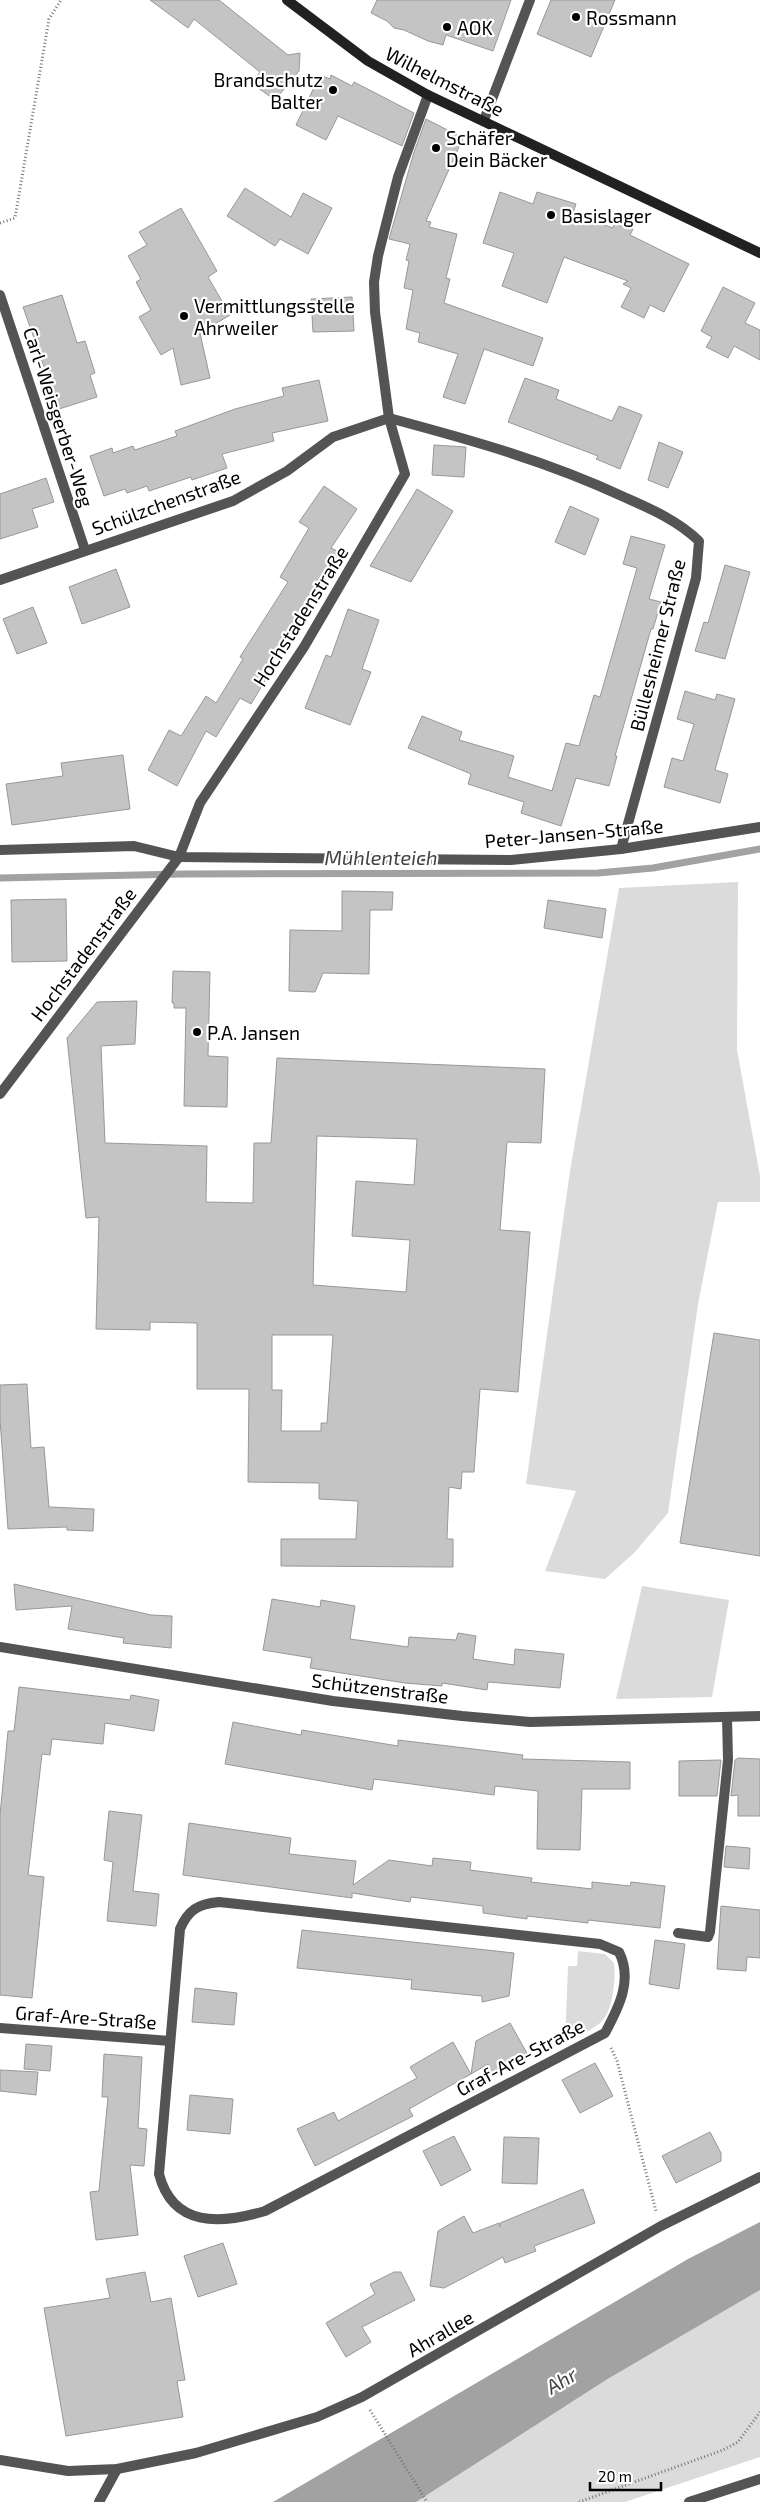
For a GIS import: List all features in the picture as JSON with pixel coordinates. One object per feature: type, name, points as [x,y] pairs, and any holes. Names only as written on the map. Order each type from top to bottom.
[{"type":"main road","name":"Wilhelmstraße","points":[[287,0],[368,61],[428,96],[484,120],[760,253]]},
{"type":"street","points":[[484,120],[530,0]]},
{"type":"street","name":"Hochstadenstraße","points":[[0,1094],[179,857],[200,803],[304,648],[405,474],[389,418],[375,312],[374,282],[378,256],[398,177],[428,96]]},
{"type":"street","name":"Carl-Weisgerber-Weg","points":[[0,295],[85,550]]},
{"type":"street","name":"Schülzchenstraße","points":[[0,580],[233,501],[287,471],[333,437],[389,418]]},
{"type":"street","name":"Büllesheimer Straße","points":[[389,418],[512,452],[585,479],[684,527],[699,542],[696,578],[621,849]]},
{"type":"street","name":"Peter-Jansen-Straße","points":[[0,850],[134,846],[179,857],[511,860],[621,849],[760,827]]},
{"type":"street","name":"Schützenstraße","points":[[0,1647],[333,1701],[462,1716],[530,1722],[760,1716]]},
{"type":"street","points":[[678,1933],[708,1937],[710,1932],[728,1760],[727,1717]]},
{"type":"street","name":"Graf-Are-Straße","points":[[219,1902],[609,1946],[619,1952],[625,1964],[626,1979],[617,2010],[605,2033],[265,2211],[236,2220],[200,2218],[184,2211],[171,2201],[163,2189],[159,2174],[170,2041],[180,1929],[184,1919],[194,1908],[219,1902]]},
{"type":"street","name":"Graf-Are-Straße","points":[[0,2028],[170,2041]]},
{"type":"street","name":"Ahrallee","points":[[0,2460],[68,2471],[117,2469],[196,2453],[317,2417],[362,2397],[661,2226],[760,2177]]},
{"type":"street","points":[[99,2502],[117,2469]]},
{"type":"street","points":[[689,2502],[760,2479]]},
{"type":"path","points":[[0,224],[15,218],[49,19],[61,0]]},
{"type":"path","points":[[605,2033],[617,2061],[661,2226]]},
{"type":"path","points":[[370,2409],[427,2502]]},
{"type":"path","points":[[579,2502],[723,2450],[738,2442],[760,2412]]},
{"type":"shaded area","points":[[738,882],[737,1050],[760,1176],[760,1202],[718,1202],[698,1304],[668,1513],[635,1552],[605,1579],[545,1571],[576,1491],[526,1484],[570,1171],[619,888]]},
{"type":"shaded area","points":[[642,1586],[729,1600],[712,1697],[616,1699]]},
{"type":"shaded area","points":[[578,1951],[605,1954],[614,1963],[613,1995],[608,2012],[600,2023],[565,2043],[568,1966],[577,1966]]},
{"type":"shaded area","points":[[760,2290],[760,2457],[625,2502],[416,2502],[606,2380]]},
{"type":"water","name":"Ahr","points":[[760,2222],[760,2290],[606,2380],[416,2502],[273,2502],[688,2259]]},
{"type":"building","points":[[150,0],[219,0],[288,55],[300,53],[299,71],[275,100],[251,83],[260,72],[194,19],[188,28]]},
{"type":"building","name":"AOK","points":[[377,0],[511,0],[493,51],[446,35],[443,45],[394,28],[387,21],[371,13]]},
{"type":"building","name":"Rossmann","points":[[551,0],[615,0],[591,57],[537,34]]},
{"type":"building","points":[[320,75],[330,79],[331,75],[352,86],[354,82],[414,113],[402,146],[338,116],[326,140],[296,125]]},
{"type":"building","points":[[426,119],[463,138],[426,221],[431,222],[429,227],[457,234],[446,278],[450,279],[444,303],[543,338],[533,366],[484,349],[465,404],[443,397],[458,354],[418,342],[420,333],[406,329],[413,290],[404,288],[409,261],[406,260],[410,244],[389,239],[414,152]]},
{"type":"building","points":[[245,188],[291,217],[303,193],[332,208],[308,254],[280,239],[275,246],[227,216]]},
{"type":"building","points":[[500,192],[533,204],[537,192],[576,204],[573,213],[613,228],[615,222],[633,229],[630,235],[689,264],[664,312],[650,305],[644,318],[621,307],[631,288],[623,284],[628,281],[564,257],[547,303],[502,286],[514,253],[483,243]]},
{"type":"building","points":[[181,208],[217,271],[208,277],[230,315],[200,333],[210,378],[181,385],[173,348],[161,355],[139,317],[151,310],[136,282],[141,279],[128,256],[147,245],[139,232]]},
{"type":"building","points":[[723,287],[755,303],[745,323],[760,330],[760,360],[734,346],[728,358],[706,347],[712,337],[701,331]]},
{"type":"building","points":[[62,295],[77,343],[85,341],[95,373],[90,375],[97,397],[59,409],[23,307]]},
{"type":"building","points":[[352,297],[354,331],[313,332],[311,299]]},
{"type":"building","points":[[525,378],[559,390],[556,399],[612,421],[619,406],[642,415],[620,469],[596,459],[598,456],[508,422]]},
{"type":"building","points":[[319,380],[328,421],[272,433],[274,441],[222,454],[227,468],[192,480],[191,477],[149,491],[147,486],[127,493],[125,489],[104,496],[90,456],[112,448],[113,453],[133,446],[135,450],[177,436],[175,431],[235,409],[284,396],[282,388]]},
{"type":"building","points":[[659,442],[683,452],[668,488],[648,480]]},
{"type":"building","points":[[434,445],[466,447],[464,477],[432,475]]},
{"type":"building","points":[[46,478],[54,502],[32,509],[38,527],[0,539],[0,494]]},
{"type":"building","points":[[324,486],[357,509],[331,548],[339,552],[291,634],[289,633],[263,677],[266,679],[251,704],[240,698],[216,737],[206,731],[177,786],[148,770],[169,730],[181,736],[206,696],[216,703],[243,659],[240,657],[288,582],[280,577],[309,528],[299,522]]},
{"type":"building","points":[[417,489],[453,511],[411,582],[370,566]]},
{"type":"building","points":[[570,506],[599,519],[585,555],[555,542]]},
{"type":"building","points":[[631,536],[665,545],[649,599],[661,602],[653,629],[651,629],[615,756],[617,756],[609,786],[576,778],[561,826],[521,813],[524,802],[468,784],[471,774],[408,748],[422,716],[462,732],[459,740],[514,756],[508,777],[552,791],[566,743],[579,746],[594,695],[600,697],[637,568],[623,564]]},
{"type":"building","points":[[725,565],[750,572],[725,659],[695,651],[704,622],[708,623]]},
{"type":"building","points":[[116,569],[130,607],[82,624],[69,587]]},
{"type":"building","points":[[33,607],[47,643],[17,654],[3,619]]},
{"type":"building","points":[[348,609],[379,620],[362,669],[371,672],[350,725],[305,708],[326,655],[331,657]]},
{"type":"building","points":[[685,691],[715,700],[717,694],[735,699],[715,770],[728,774],[720,803],[664,787],[672,758],[683,761],[694,724],[677,719]]},
{"type":"building","points":[[123,755],[130,809],[12,825],[6,784],[63,776],[61,763]]},
{"type":"building","points":[[342,891],[393,892],[392,910],[370,910],[369,974],[323,973],[315,992],[289,991],[290,930],[342,931]]},
{"type":"building","points":[[66,899],[67,961],[12,962],[11,900]]},
{"type":"building","points":[[548,900],[606,909],[602,938],[544,928]]},
{"type":"building","name":"P.A. Jansen","points":[[173,971],[210,972],[208,1056],[228,1057],[227,1107],[184,1106],[186,1008],[174,1008],[174,1003],[172,1003]]},
{"type":"building","points":[[137,1001],[135,1044],[101,1046],[105,1143],[207,1146],[206,1202],[253,1203],[254,1143],[271,1143],[277,1058],[545,1069],[541,1143],[507,1142],[500,1230],[530,1232],[518,1392],[480,1389],[474,1472],[462,1472],[461,1489],[449,1487],[447,1539],[453,1539],[453,1567],[281,1566],[281,1539],[356,1539],[358,1501],[319,1499],[319,1483],[248,1482],[249,1389],[197,1389],[197,1323],[150,1322],[150,1330],[96,1329],[99,1217],[86,1218],[67,1038],[97,1002]],"holes":[[[317,1136],[417,1139],[414,1185],[356,1181],[352,1236],[410,1240],[406,1292],[313,1285]],[[272,1335],[333,1335],[327,1423],[321,1423],[321,1431],[281,1431],[282,1390],[272,1390]]]},
{"type":"building","points":[[714,1333],[760,1340],[760,1556],[680,1543]]},
{"type":"building","points":[[27,1384],[31,1448],[44,1447],[49,1507],[94,1509],[93,1531],[67,1530],[67,1527],[8,1529],[0,1420],[0,1385]]},
{"type":"building","points":[[14,1584],[151,1615],[172,1616],[171,1648],[123,1643],[124,1638],[68,1629],[72,1606],[16,1610]]},
{"type":"building","points":[[272,1599],[320,1607],[321,1600],[355,1606],[350,1639],[408,1647],[409,1637],[456,1640],[458,1633],[476,1636],[473,1659],[514,1665],[515,1649],[564,1654],[560,1688],[488,1682],[487,1690],[442,1683],[442,1686],[405,1683],[310,1668],[312,1658],[263,1650]]},
{"type":"building","points":[[19,1687],[130,1700],[131,1695],[159,1700],[154,1731],[105,1723],[103,1744],[52,1739],[50,1755],[42,1754],[28,1875],[44,1877],[32,1998],[0,1995],[0,1815],[8,1731],[14,1731]]},
{"type":"building","points":[[233,1722],[301,1735],[302,1730],[398,1746],[398,1740],[523,1755],[522,1759],[630,1762],[630,1789],[582,1789],[580,1850],[537,1849],[538,1791],[495,1786],[494,1795],[374,1779],[372,1790],[225,1764]]},
{"type":"building","points":[[738,1758],[760,1759],[760,1816],[738,1816],[738,1795],[731,1796],[735,1760]]},
{"type":"building","points":[[721,1760],[717,1796],[679,1796],[679,1761]]},
{"type":"building","points":[[109,1811],[142,1815],[133,1891],[159,1894],[156,1926],[107,1921],[113,1862],[104,1860]]},
{"type":"building","points":[[189,1823],[291,1838],[289,1854],[356,1861],[353,1885],[389,1860],[432,1866],[433,1858],[471,1862],[470,1870],[532,1878],[531,1882],[592,1889],[592,1882],[630,1886],[631,1882],[665,1886],[660,1928],[588,1920],[588,1923],[527,1916],[527,1919],[483,1913],[483,1906],[411,1897],[410,1902],[352,1893],[352,1898],[183,1875]]},
{"type":"building","points":[[726,1846],[750,1848],[749,1869],[724,1867]]},
{"type":"building","points":[[721,1906],[760,1910],[760,1958],[747,1957],[746,1971],[717,1969]]},
{"type":"building","points":[[302,1930],[514,1953],[509,1996],[482,2002],[482,1996],[411,1989],[412,1980],[297,1968]]},
{"type":"building","points":[[655,1940],[685,1944],[679,1989],[649,1984]]},
{"type":"building","points":[[195,1988],[237,1993],[234,2025],[192,2022]]},
{"type":"building","points":[[510,2023],[528,2055],[493,2074],[488,2064],[471,2074],[476,2041]]},
{"type":"building","points":[[453,2042],[471,2074],[409,2109],[413,2116],[315,2166],[297,2129],[334,2112],[338,2121],[417,2078],[410,2067]]},
{"type":"building","points":[[26,2044],[52,2046],[50,2071],[24,2069]]},
{"type":"building","points":[[104,2054],[142,2057],[138,2128],[147,2129],[144,2166],[130,2165],[138,2235],[96,2240],[90,2192],[99,2191],[108,2097],[102,2097]]},
{"type":"building","points":[[595,2063],[613,2096],[580,2113],[562,2080]]},
{"type":"building","points":[[0,2070],[38,2072],[36,2095],[0,2091]]},
{"type":"building","points":[[190,2095],[233,2099],[230,2134],[187,2130]]},
{"type":"building","points":[[710,2132],[721,2153],[721,2161],[676,2183],[662,2156]]},
{"type":"building","points":[[454,2136],[471,2170],[441,2186],[423,2151]]},
{"type":"building","points":[[504,2137],[539,2138],[537,2184],[502,2183]]},
{"type":"building","points":[[583,2189],[595,2223],[534,2246],[536,2251],[505,2263],[503,2257],[444,2288],[430,2286],[438,2231],[464,2216],[473,2233],[499,2223],[500,2227],[500,2223]]},
{"type":"building","points":[[223,2243],[237,2284],[198,2297],[184,2256]]},
{"type":"building","points":[[145,2272],[151,2302],[171,2298],[185,2380],[177,2381],[183,2417],[66,2436],[44,2308],[110,2298],[106,2279]]},
{"type":"building","points":[[394,2272],[401,2272],[415,2300],[362,2327],[371,2342],[346,2357],[326,2323],[375,2294],[370,2284]]},
{"type":"waterway","name":"Mühlenteich","points":[[0,878],[182,874],[598,873],[653,868],[760,849]]},
{"type":"place","name":"Rossmann","points":[[576,17]]},
{"type":"place","name":"AOK","points":[[447,27]]},
{"type":"place","name":"Brandschutz Balter","points":[[333,90]]},
{"type":"place","name":"Schäfer Dein Bäcker","points":[[436,148]]},
{"type":"place","name":"Basislager","points":[[551,215]]},
{"type":"place","name":"Vermittlungsstelle Ahrweiler","points":[[184,316]]},
{"type":"place","name":"P.A. Jansen","points":[[197,1032]]}]
